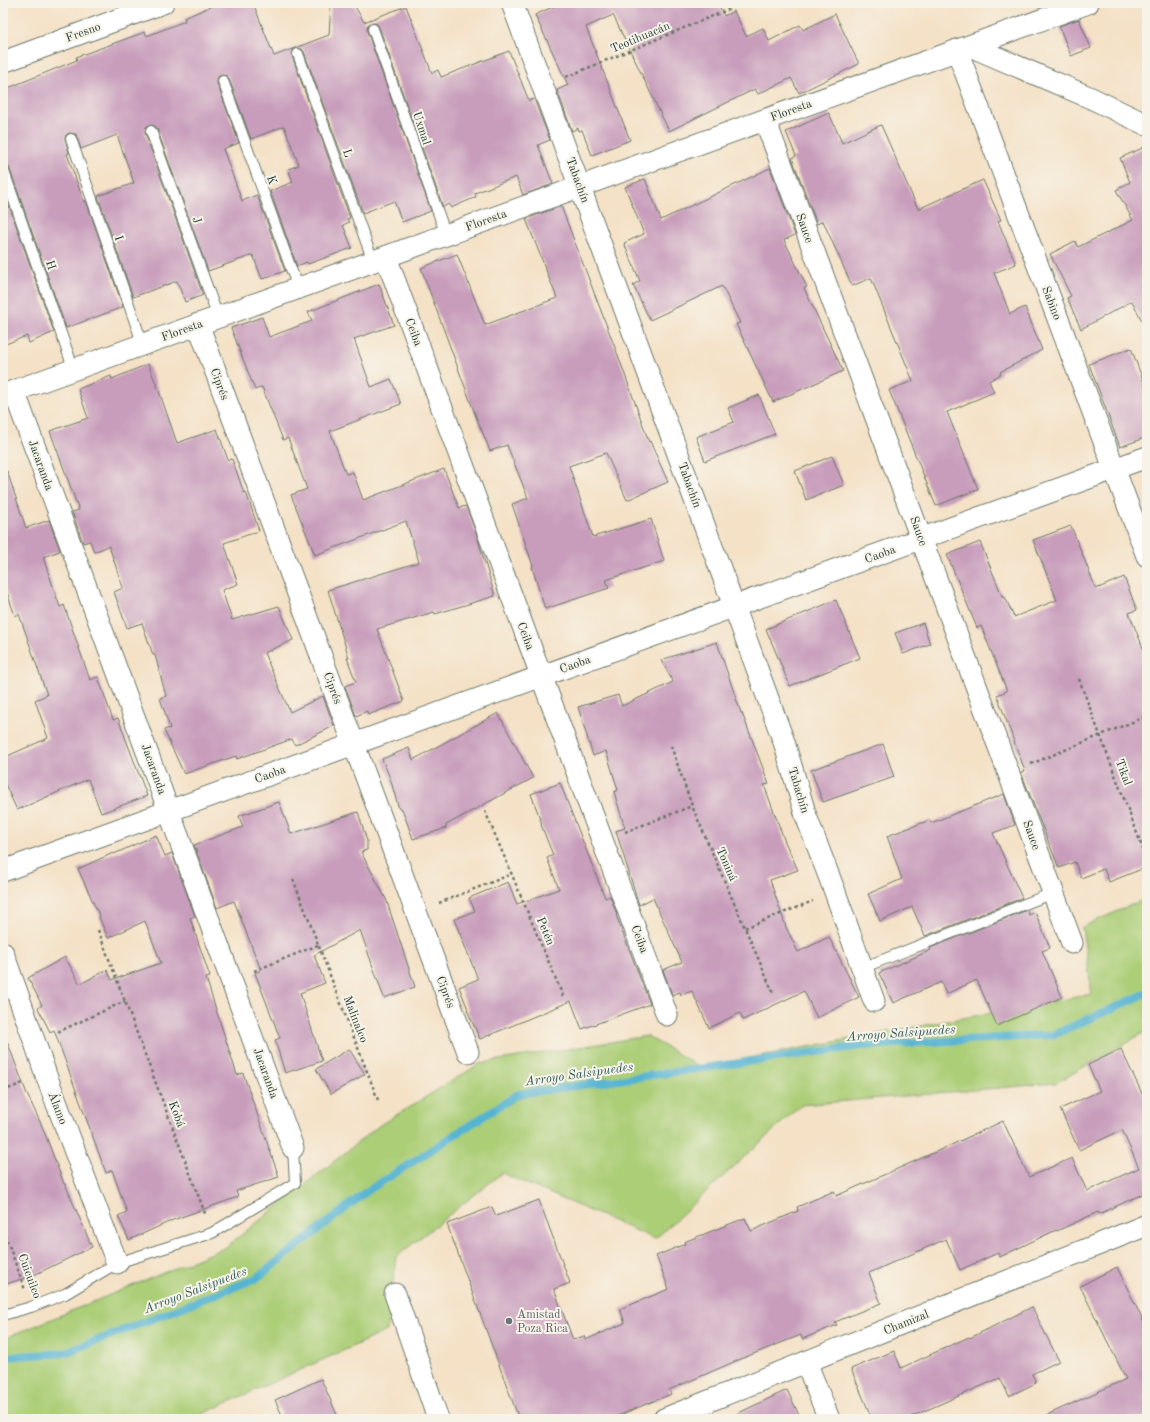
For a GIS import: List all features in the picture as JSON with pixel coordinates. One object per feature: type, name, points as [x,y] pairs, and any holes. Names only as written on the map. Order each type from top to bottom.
[{"type":"street","name":"Fresno","points":[[3,62],[163,3]]},
{"type":"street","name":"Tabachín","points":[[512,3],[784,742],[806,816],[836,892],[874,1001]]},
{"type":"street","name":"Floresta","points":[[8,393],[1088,3]]},
{"type":"street","points":[[963,48],[1091,98],[1147,125]]},
{"type":"street","name":"Sabino","points":[[963,48],[1114,469],[1147,556]]},
{"type":"street","name":"Sauce","points":[[765,120],[1072,943]]},
{"type":"street","name":"Ceiba","points":[[379,259],[541,676],[668,1015]]},
{"type":"street","name":"Ciprés","points":[[198,324],[468,1052]]},
{"type":"street","name":"Jacaranda","points":[[8,393],[169,811],[293,1148]]},
{"type":"street","name":"Caoba","points":[[3,871],[1147,457]]},
{"type":"street","name":"Álamo","points":[[3,953],[36,1043],[46,1075],[117,1263]]},
{"type":"street","name":"Chamizal","points":[[664,1419],[1147,1224]]},
{"type":"street","points":[[395,1294],[438,1419]]},
{"type":"street","points":[[806,1362],[829,1419]]},
{"type":"lane","name":"Uxmal","points":[[373,29],[446,235]]},
{"type":"lane","name":"L","points":[[298,54],[379,259]]},
{"type":"lane","name":"K","points":[[222,81],[298,288]]},
{"type":"lane","name":"J","points":[[151,131],[218,317]]},
{"type":"lane","name":"I","points":[[71,139],[143,345]]},
{"type":"lane","name":"H","points":[[3,169],[74,370]]},
{"type":"lane","points":[[862,968],[1053,893]]},
{"type":"lane","points":[[3,1315],[32,1307],[65,1294],[117,1263],[212,1233],[295,1183],[293,1148]]},
{"type":"path","name":"Teotihuacán","points":[[543,87],[744,3]]},
{"type":"path","name":"Tikal","points":[[1079,679],[1147,860]]},
{"type":"path","points":[[1008,773],[1147,716]]},
{"type":"path","name":"Toniná","points":[[671,746],[692,806],[774,995]]},
{"type":"path","points":[[603,841],[692,806]]},
{"type":"path","name":"Petén","points":[[485,811],[563,996]]},
{"type":"path","points":[[416,912],[512,874]]},
{"type":"path","name":"Malinalco","points":[[292,879],[378,1100]]},
{"type":"path","points":[[745,928],[836,892]]},
{"type":"path","name":"Kobá","points":[[98,930],[212,1233]]},
{"type":"path","points":[[232,981],[318,945]]},
{"type":"path","points":[[36,1043],[125,1002]]},
{"type":"path","name":"Cuicuilco","points":[[3,1228],[32,1307]]},
{"type":"green space","points":[[1147,898],[1147,1031],[1056,1083],[801,1105],[655,1239],[502,1173],[396,1257],[387,1331],[191,1419],[3,1419],[3,1339],[226,1247],[380,1125],[481,1063],[647,1036],[700,1067],[1092,994],[1082,927]]},
{"type":"building","points":[[219,3],[253,3],[274,56],[329,35],[331,3],[353,3],[364,22],[406,6],[432,73],[438,70],[441,77],[509,51],[529,101],[534,99],[550,140],[538,145],[553,184],[523,195],[516,177],[475,193],[476,197],[451,208],[449,204],[443,207],[379,27],[377,24],[371,23],[368,25],[367,31],[431,211],[402,222],[394,201],[363,213],[304,52],[302,49],[296,48],[293,50],[292,56],[350,218],[347,219],[349,222],[343,225],[352,248],[308,264],[307,262],[297,266],[270,191],[293,182],[288,169],[299,165],[284,126],[251,139],[229,79],[227,76],[221,75],[218,77],[217,83],[239,143],[223,149],[242,201],[257,195],[285,271],[262,279],[253,255],[208,271],[157,129],[155,126],[149,125],[146,127],[145,133],[203,295],[185,302],[177,281],[133,297],[98,196],[134,183],[117,135],[81,149],[76,134],[69,133],[65,138],[69,153],[67,154],[84,202],[86,201],[123,307],[66,328],[9,167],[3,155],[3,90],[77,60],[76,57],[145,32],[147,36],[185,21],[184,18]]},
{"type":"building","points":[[561,3],[718,3],[724,16],[734,11],[746,36],[763,28],[769,41],[800,25],[803,30],[835,14],[859,64],[799,93],[791,78],[758,94],[755,89],[669,131],[613,15],[586,27],[630,140],[592,155],[582,130],[579,131],[578,128],[572,131],[557,90],[568,85],[535,15]]},
{"type":"building","points":[[1079,19],[1091,48],[1071,56],[1059,26]]},
{"type":"building","points":[[829,113],[842,143],[881,125],[918,209],[983,180],[1001,220],[998,221],[1016,264],[994,273],[1010,314],[1025,307],[1042,350],[1000,372],[1001,374],[989,381],[994,392],[947,412],[978,489],[936,506],[889,390],[913,381],[871,278],[852,286],[823,221],[817,224],[792,158],[796,156],[786,132]]},
{"type":"building","points":[[1147,146],[1147,331],[1132,301],[1081,329],[1067,298],[1071,296],[1050,254],[1075,241],[1078,247],[1133,220],[1116,190],[1130,182],[1120,158]]},
{"type":"building","points":[[770,168],[795,235],[784,240],[807,287],[804,288],[843,371],[773,402],[736,324],[740,323],[722,286],[650,320],[633,285],[640,281],[624,243],[644,234],[625,187],[645,179],[661,220]]},
{"type":"building","points":[[3,192],[54,332],[29,343],[27,336],[3,345]]},
{"type":"building","points":[[561,206],[619,358],[649,442],[650,441],[668,482],[627,500],[606,453],[569,466],[593,537],[651,519],[664,561],[606,580],[609,588],[545,609],[532,567],[533,566],[512,504],[528,498],[507,445],[490,451],[421,268],[457,254],[485,325],[557,298],[526,219]]},
{"type":"building","points":[[379,284],[394,325],[354,339],[371,387],[391,379],[401,404],[330,431],[346,474],[353,472],[363,500],[444,469],[459,508],[466,506],[476,533],[495,596],[377,629],[404,701],[368,715],[367,711],[356,716],[345,686],[356,682],[347,658],[349,658],[328,590],[419,562],[406,521],[315,555],[291,495],[307,489],[288,438],[283,440],[262,387],[255,390],[231,328],[262,317],[269,337],[312,321],[308,312]]},
{"type":"building","points":[[1131,348],[1147,391],[1147,437],[1120,447],[1089,364]]},
{"type":"building","points":[[148,364],[177,443],[217,429],[228,460],[232,459],[244,493],[246,492],[259,531],[224,543],[238,584],[222,590],[232,620],[279,606],[293,640],[264,653],[290,712],[323,696],[334,726],[295,745],[292,739],[237,759],[236,756],[184,774],[164,730],[170,728],[160,698],[166,696],[155,655],[153,655],[142,623],[127,628],[114,592],[123,588],[109,546],[94,552],[90,541],[83,543],[72,512],[79,510],[50,431],[88,418],[78,389],[111,376],[112,379]]},
{"type":"building","points":[[759,395],[775,434],[705,461],[696,437],[734,422],[728,408]]},
{"type":"building","points":[[832,456],[844,485],[806,500],[795,471]]},
{"type":"building","points":[[3,471],[7,471],[26,528],[49,520],[60,551],[43,557],[60,607],[64,605],[90,680],[98,677],[113,720],[118,718],[147,796],[101,813],[88,779],[17,810],[3,780],[3,758],[48,738],[35,700],[47,695],[19,614],[15,616],[3,580]]},
{"type":"building","points":[[1071,526],[1096,589],[1124,577],[1137,610],[1129,613],[1147,658],[1147,867],[1109,882],[1104,869],[1081,878],[1075,862],[1059,868],[1021,772],[1025,771],[997,695],[1007,691],[981,626],[977,628],[947,555],[980,542],[1003,598],[1005,597],[1014,617],[1057,600],[1033,540]]},
{"type":"building","points":[[836,600],[860,658],[790,686],[766,629]]},
{"type":"building","points":[[923,623],[930,644],[903,654],[895,633]]},
{"type":"building","points":[[717,642],[741,713],[769,784],[764,785],[785,842],[798,870],[770,880],[786,927],[798,952],[829,937],[859,997],[817,1018],[804,991],[743,1020],[740,1013],[709,1028],[692,991],[681,995],[680,992],[672,995],[663,970],[682,962],[653,898],[639,905],[616,831],[625,828],[614,792],[618,790],[606,751],[593,756],[578,707],[618,695],[622,706],[673,682],[661,660]]},
{"type":"building","points":[[498,713],[533,778],[446,825],[446,828],[413,839],[402,809],[399,809],[390,778],[382,759],[409,748],[413,760]]},
{"type":"building","points":[[883,744],[894,777],[823,802],[811,770]]},
{"type":"building","points":[[560,783],[605,898],[610,896],[650,1004],[582,1029],[571,1001],[480,1039],[459,987],[478,979],[454,919],[475,911],[469,898],[508,882],[517,904],[559,889],[547,858],[553,855],[531,794]]},
{"type":"building","points":[[1004,794],[1015,825],[993,833],[1022,898],[925,936],[912,907],[880,921],[868,894],[902,879],[887,836],[930,820],[931,823]]},
{"type":"building","points":[[279,802],[291,834],[358,812],[367,841],[367,850],[361,852],[386,899],[415,987],[384,998],[360,930],[314,955],[325,983],[300,993],[322,1061],[285,1073],[275,1040],[280,1038],[255,973],[261,970],[234,901],[217,908],[194,845],[243,827],[239,816]]},
{"type":"building","points":[[156,835],[165,856],[172,853],[195,916],[190,918],[210,977],[206,978],[237,1075],[243,1073],[279,1177],[236,1191],[238,1197],[173,1220],[129,1240],[118,1216],[127,1212],[112,1170],[106,1173],[54,1030],[50,1032],[38,1008],[42,1005],[28,978],[65,957],[80,984],[107,970],[112,980],[161,963],[145,921],[108,938],[78,869]]},
{"type":"building","points":[[1027,910],[1029,915],[1035,912],[1050,948],[1042,951],[1062,997],[997,1026],[977,980],[946,994],[941,982],[893,1003],[879,973],[931,950],[930,948]]},
{"type":"building","points":[[5,1036],[64,1184],[92,1247],[34,1275],[3,1285],[3,1037]]},
{"type":"building","points":[[349,1049],[365,1074],[331,1094],[316,1069]]},
{"type":"building","points":[[1121,1049],[1147,1104],[1147,1192],[1099,1214],[1098,1212],[1057,1231],[1056,1230],[1000,1257],[998,1253],[960,1270],[946,1239],[869,1273],[881,1303],[835,1322],[837,1325],[802,1339],[801,1335],[743,1358],[669,1390],[671,1394],[610,1419],[519,1419],[447,1224],[492,1207],[496,1216],[539,1200],[570,1283],[554,1289],[573,1340],[584,1336],[585,1340],[625,1323],[620,1309],[669,1289],[656,1256],[685,1244],[684,1242],[745,1218],[751,1231],[798,1211],[797,1207],[834,1191],[836,1196],[1003,1121],[1029,1177],[1072,1158],[1087,1191],[1139,1168],[1122,1130],[1079,1150],[1060,1109],[1100,1091],[1088,1065]]},
{"type":"building","points":[[1117,1267],[1147,1329],[1147,1419],[1038,1419],[1126,1379],[1080,1286]]},
{"type":"building","points":[[1032,1307],[1059,1361],[1032,1374],[1036,1383],[1009,1396],[1000,1378],[906,1419],[872,1419],[851,1369],[894,1351],[901,1368],[969,1337],[970,1338]]},
{"type":"building","points":[[321,1379],[339,1419],[284,1419],[275,1400]]},
{"type":"building","points":[[787,1390],[801,1419],[726,1419]]},
{"type":"waterway","name":"Arroyo Salsipuedes","points":[[3,1357],[65,1353],[257,1278],[366,1192],[518,1094],[861,1046],[1053,1035],[1147,993]]},
{"type":"place","name":"Amistad Poza Rica","points":[[509,1321]]}]
